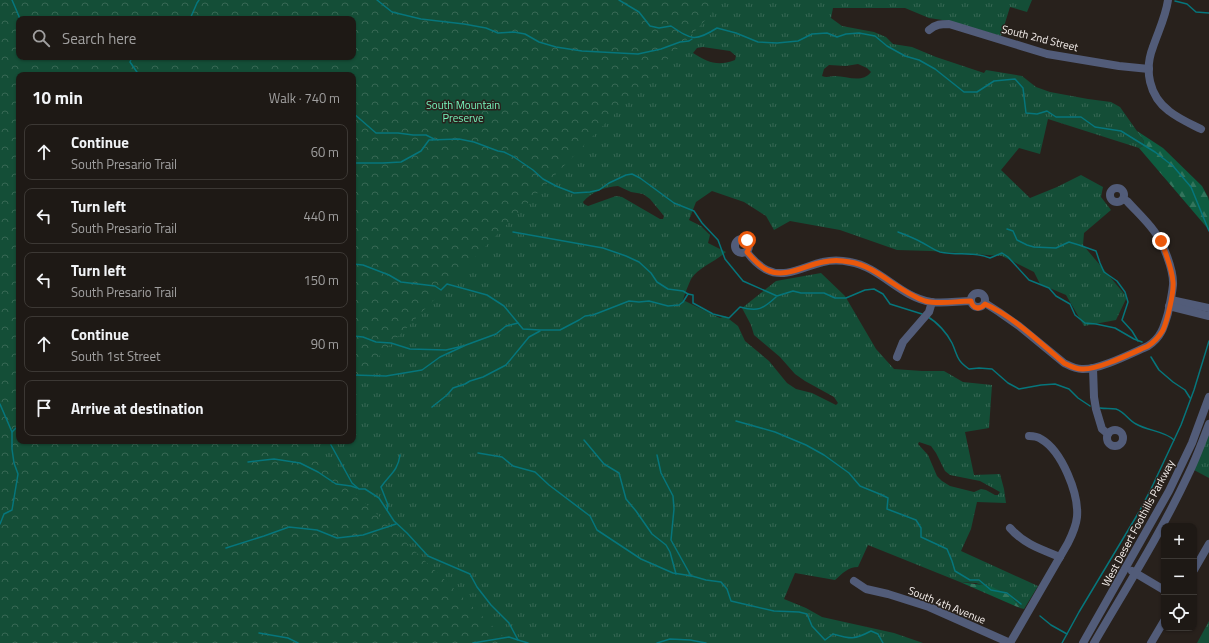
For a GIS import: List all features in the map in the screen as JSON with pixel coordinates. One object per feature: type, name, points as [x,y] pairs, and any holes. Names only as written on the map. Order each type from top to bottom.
[{"type":"street","points":[[1168,0],[1166,12],[1149,61],[1149,83],[1162,105],[1176,116],[1202,129]]},
{"type":"street","name":"South 2nd Street","points":[[930,30],[934,26],[949,24],[1047,54],[1119,66],[1148,69]]},
{"type":"street","points":[[985,304],[1019,326],[1064,363],[1081,369],[1093,368],[1148,346],[1155,341],[1163,330],[1170,303],[1173,284],[1172,278],[1161,241],[1148,224],[1123,199]]},
{"type":"street","points":[[747,252],[762,267],[773,273],[790,272],[823,261],[830,260],[850,262],[873,271],[910,295],[932,302],[971,301]]},
{"type":"street","points":[[979,293],[984,297],[985,304],[982,307],[977,308],[972,306],[971,301],[973,295],[979,293]]},
{"type":"street","points":[[897,357],[903,342],[929,312],[932,302]]},
{"type":"street","points":[[1170,303],[1209,308]]},
{"type":"street","points":[[1170,303],[1209,316]]},
{"type":"street","points":[[1093,368],[1096,409],[1102,429],[1108,434]]},
{"type":"street","name":"West Desert Foothills Parkway","points":[[1083,643],[1169,491],[1192,443],[1209,397]]},
{"type":"street","name":"West Desert Foothills Parkway","points":[[1094,643],[1135,573],[1188,475],[1209,424]]},
{"type":"street","points":[[1010,643],[1075,529],[1077,517],[1074,490],[1066,471],[1054,451],[1040,438],[1030,436]]},
{"type":"street","points":[[1010,528],[1024,541],[1060,557]]},
{"type":"street","points":[[1197,565],[1209,544]]},
{"type":"street","points":[[1126,568],[1161,588]]},
{"type":"street","name":"South 4th Avenue","points":[[854,581],[866,589],[888,594],[929,607],[1010,643]]},
{"type":"street","points":[[1151,643],[1161,626]]},
{"type":"green space","points":[[0,0],[1032,0],[1027,12],[1010,7],[1001,36],[949,21],[929,18],[905,8],[833,8],[831,18],[842,26],[874,32],[886,37],[893,44],[912,47],[936,57],[984,73],[986,70],[1022,76],[1036,87],[1050,92],[1111,102],[1120,107],[1144,141],[1143,146],[1139,148],[1048,119],[1040,154],[1019,148],[1001,170],[1030,198],[1081,175],[1103,187],[1101,197],[1111,210],[1084,233],[1083,245],[1127,297],[1116,320],[1084,326],[1066,295],[1040,284],[1034,272],[1002,256],[897,250],[840,230],[790,221],[774,230],[766,216],[744,202],[712,191],[696,202],[689,220],[701,226],[710,235],[708,243],[726,252],[694,275],[683,300],[720,318],[725,316],[738,326],[745,341],[769,361],[787,383],[796,389],[812,393],[836,405],[838,403],[834,397],[795,374],[780,357],[754,335],[751,325],[742,308],[776,281],[821,273],[845,296],[876,349],[894,369],[944,371],[963,382],[992,385],[989,428],[965,432],[974,475],[1000,474],[1006,503],[977,502],[971,529],[961,551],[1038,586],[1024,609],[1020,608],[1011,596],[976,583],[960,582],[868,545],[858,567],[848,569],[835,580],[795,573],[784,599],[806,608],[822,617],[894,633],[923,643],[0,643]],"holes":[[[703,47],[730,51],[736,56],[735,60],[723,63],[708,61],[693,53],[697,48]],[[858,64],[867,68],[871,72],[867,76],[859,79],[822,76],[824,69],[829,65],[846,66]],[[618,186],[631,192],[643,194],[650,199],[664,216],[663,219],[660,219],[622,197],[616,196],[588,206],[583,202],[594,193],[603,189]],[[919,442],[931,446],[945,471],[950,475],[980,481],[1000,492],[998,495],[995,495],[986,490],[981,489],[974,492],[950,486],[937,476],[928,455],[918,444]]]},
{"type":"green space","name":"South Mountain Preserve","points":[[0,0],[725,0],[356,380],[356,72],[16,72],[16,444],[304,444],[510,643],[0,643]]},
{"type":"green space","points":[[1137,131],[1163,148],[1202,186],[1209,201],[1209,230],[1139,148],[1143,146],[1144,141]]},
{"type":"green space","points":[[1209,434],[1209,478],[1194,470]]},
{"type":"green space","points":[[960,582],[990,586],[1011,596],[1020,608]]},
{"type":"green space","points":[[1209,621],[1209,643],[1197,643]]},
{"type":"waterway","points":[[12,0],[19,16]]},
{"type":"waterway","points":[[191,16],[199,0]]},
{"type":"waterway","points":[[377,0],[392,12],[421,19],[486,28],[498,33],[514,32],[525,34],[539,42],[556,47],[582,51],[638,54],[661,49],[692,39]]},
{"type":"waterway","points":[[619,0],[639,12],[650,26],[659,28],[671,26],[694,38],[710,33],[717,28],[736,33],[758,42],[777,43],[798,41],[812,34],[827,33],[837,37],[846,34],[859,33],[875,36],[887,46],[905,56],[919,60],[935,69],[964,92],[977,92],[994,81],[1015,79],[1023,88],[1026,113],[1037,114],[1047,111],[1056,117],[1081,117],[1095,127],[1121,131],[1155,152],[1173,166],[1191,187],[1209,231]]},
{"type":"waterway","points":[[1175,1],[1187,4],[1196,12],[1209,13]]},
{"type":"waterway","points":[[131,60],[130,62],[137,72]]},
{"type":"waterway","points":[[356,116],[376,133],[426,135],[434,139]]},
{"type":"waterway","points":[[356,163],[401,162],[421,151],[429,140],[459,139],[474,142],[504,152],[533,170],[543,179],[574,193],[599,190],[609,183],[626,175],[632,174],[640,178],[674,203],[694,211],[702,223],[718,240],[725,259],[743,281],[777,296],[793,291],[801,293],[824,293],[835,298],[846,298],[865,290],[874,289],[883,294],[890,304],[922,314]]},
{"type":"waterway","points":[[1007,229],[1013,231],[1017,240],[1034,247],[1056,248],[1069,242],[1096,251],[1104,272],[1117,281],[1125,292],[1128,302],[1122,320],[1132,331],[1138,341]]},
{"type":"waterway","points":[[513,232],[603,248],[626,256],[639,262],[651,273],[657,282],[668,289],[683,291],[688,294]]},
{"type":"waterway","points":[[898,232],[916,239],[940,252],[971,254],[990,258],[1002,253],[1008,257],[1029,280],[1049,288],[1056,296],[1070,304],[1075,315],[1085,323],[1115,328],[1142,342]]},
{"type":"waterway","points":[[356,264],[363,265],[389,275],[401,282],[435,286],[441,290],[447,284],[487,295],[504,306],[523,329],[560,330],[585,316],[593,315],[629,301],[649,301],[668,306],[679,305],[688,294],[693,295],[693,303],[713,314],[729,318],[740,307],[751,309],[764,307],[776,297]]},
{"type":"waterway","points":[[928,317],[945,332],[950,339],[959,360],[969,369],[992,369],[1008,383],[1019,389],[1055,384],[1069,389],[1078,398],[1090,406]]},
{"type":"waterway","points":[[356,375],[386,376],[422,370],[440,357],[466,345],[496,334],[506,326],[518,323]]},
{"type":"waterway","points":[[432,407],[453,388],[483,377],[506,365],[529,337],[540,331]]},
{"type":"waterway","points":[[356,336],[363,337],[376,342],[391,343],[410,349],[446,350],[463,346]]},
{"type":"waterway","points":[[1062,643],[1151,489],[1181,425],[1194,390],[1209,341]]},
{"type":"waterway","points":[[1151,357],[1159,370],[1185,390],[1190,398]]},
{"type":"waterway","points":[[0,404],[12,432],[12,449],[14,463],[18,474],[12,510],[4,514],[0,524]]},
{"type":"waterway","points":[[1100,408],[1119,410],[1136,424],[1166,435],[1174,440]]},
{"type":"waterway","points":[[736,421],[775,432],[806,445],[824,455],[849,473],[860,486],[888,498],[887,509],[916,520],[921,528],[921,537],[947,549],[955,571],[970,580],[979,580],[991,590],[1007,593],[1021,604]]},
{"type":"waterway","points":[[12,432],[16,428]]},
{"type":"waterway","points":[[584,440],[604,464],[619,473],[626,499],[652,534],[666,545],[670,552],[676,574]]},
{"type":"waterway","points":[[331,445],[352,483],[359,489],[365,489],[379,498],[394,521],[428,556],[470,574],[477,587],[491,605],[509,623],[518,640],[528,643]]},
{"type":"waterway","points":[[478,453],[502,457],[513,466],[535,472],[549,485],[590,516],[597,530],[641,559],[673,573],[721,582],[727,589],[731,601],[774,611],[799,612],[807,614],[812,626],[825,640],[833,634],[852,638],[871,631],[878,634],[883,643]]},
{"type":"waterway","points":[[387,510],[388,505],[381,487],[395,469],[400,455]]},
{"type":"waterway","points":[[657,455],[661,473],[673,496],[674,509],[671,540],[691,576]]},
{"type":"waterway","points":[[248,462],[274,459],[300,463],[318,472],[336,484],[357,488]]},
{"type":"waterway","points":[[226,548],[289,527],[317,530],[337,538],[363,535],[396,524]]},
{"type":"waterway","points":[[1040,616],[1051,625],[1067,634]]},
{"type":"waterway","points":[[259,633],[288,638],[298,643]]},
{"type":"waterway","points":[[473,643],[509,637],[518,640]]},
{"type":"waterway","points":[[657,643],[670,639],[690,640],[706,643]]},
{"type":"route","points":[[747,240],[750,245],[747,252],[757,263],[767,271],[773,273],[790,272],[823,261],[830,260],[850,262],[865,266],[904,292],[925,300],[932,302],[971,301],[972,306],[977,308],[982,307],[985,304],[1010,318],[1064,363],[1081,369],[1096,367],[1148,346],[1159,337],[1166,320],[1173,284],[1161,241]]}]
